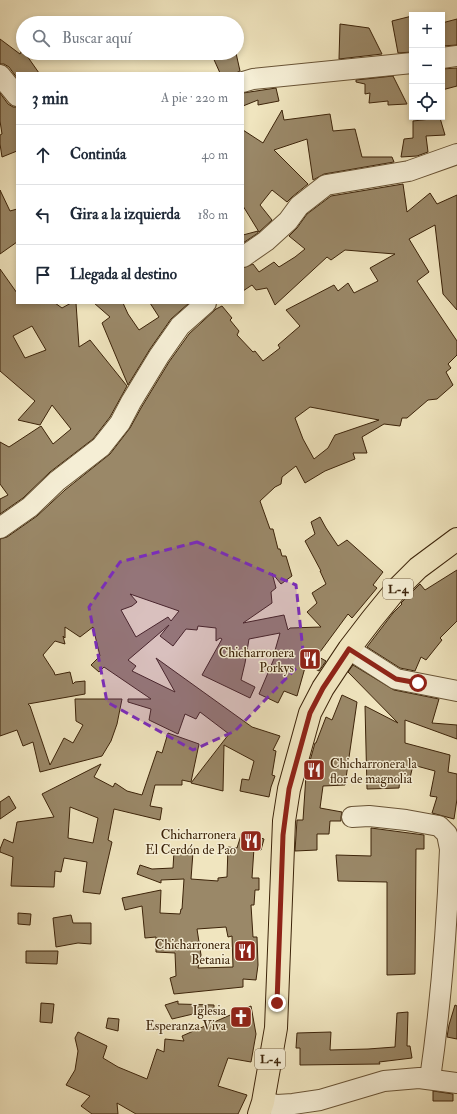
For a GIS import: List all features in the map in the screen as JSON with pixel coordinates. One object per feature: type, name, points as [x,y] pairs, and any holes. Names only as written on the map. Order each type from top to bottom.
[{"type":"main road","name":"L-4","points":[[261,1108],[276,1028],[283,835],[289,789],[310,713],[323,688],[349,649],[372,619],[418,568],[457,539]]},
{"type":"street","points":[[445,58],[457,56]]},
{"type":"street","points":[[244,82],[253,79],[409,63]]},
{"type":"street","points":[[0,75],[16,95]]},
{"type":"street","points":[[244,256],[266,242],[288,221],[299,206],[326,185],[409,171],[457,154]]},
{"type":"street","points":[[0,528],[30,507],[57,481],[101,447],[120,423],[159,356],[180,326],[205,304]]},
{"type":"street","points":[[349,649],[396,679],[457,691]]},
{"type":"street","points":[[352,817],[369,816],[424,822],[439,826],[448,834],[450,849],[445,945],[439,1020],[430,1079]]},
{"type":"street","points":[[261,1108],[320,1100],[384,1081],[419,1078],[457,1083]]},
{"type":"highlighted area","points":[[197,542],[296,585],[304,660],[235,731],[193,750],[107,702],[89,607],[120,562]]},
{"type":"building","points":[[409,17],[409,52],[398,53],[392,21]]},
{"type":"building","points":[[457,19],[457,45],[445,46],[445,22]]},
{"type":"building","points":[[340,24],[369,28],[382,54],[339,59]]},
{"type":"building","points":[[0,39],[16,51],[16,60],[30,60],[38,72],[16,72],[16,77],[9,67],[4,64],[0,64]]},
{"type":"building","points":[[214,60],[238,60],[240,71],[220,72]]},
{"type":"building","points":[[457,68],[457,86],[445,89],[445,69]]},
{"type":"building","points":[[393,76],[407,104],[388,105],[388,101],[369,103],[370,93],[365,94],[365,84],[356,82],[356,80]]},
{"type":"building","points":[[276,88],[279,101],[258,105],[258,100],[244,106],[244,93]]},
{"type":"building","points":[[0,93],[8,104],[16,107],[16,151],[2,157],[0,135],[2,134],[0,121]]},
{"type":"building","points":[[282,110],[284,120],[330,114],[333,131],[355,129],[362,157],[392,157],[394,162],[324,174],[313,180],[307,139],[274,150],[308,184],[287,202],[272,190],[260,205],[272,220],[259,232],[244,208],[244,131],[263,143]]},
{"type":"building","points":[[441,120],[445,135],[426,136],[428,152],[417,156],[401,157],[404,139],[413,138],[413,121]]},
{"type":"building","points":[[403,184],[407,212],[430,193],[437,204],[457,195],[457,310],[443,294],[435,225],[409,239],[429,272],[417,281],[457,341],[457,355],[448,364],[451,368],[446,372],[453,385],[437,399],[428,400],[407,418],[402,418],[400,426],[384,424],[362,437],[367,453],[353,453],[355,459],[325,471],[305,483],[296,466],[282,477],[281,484],[275,487],[260,501],[270,529],[273,529],[278,549],[280,549],[282,556],[286,556],[292,576],[281,584],[272,573],[276,588],[271,592],[272,603],[243,623],[284,615],[288,630],[290,628],[321,627],[307,612],[317,603],[312,593],[326,584],[321,571],[305,541],[315,534],[311,522],[320,517],[338,546],[347,540],[383,572],[373,585],[377,588],[352,618],[348,614],[317,656],[326,661],[319,671],[306,664],[297,696],[284,691],[278,703],[259,694],[276,654],[274,654],[280,633],[249,639],[241,680],[255,687],[250,698],[202,675],[222,639],[220,638],[216,641],[216,628],[198,626],[197,630],[186,629],[173,646],[160,636],[169,625],[128,660],[136,666],[132,671],[175,692],[156,658],[252,727],[280,736],[273,750],[276,751],[272,775],[275,776],[269,797],[240,791],[242,779],[249,780],[254,761],[224,745],[223,791],[191,783],[229,734],[200,712],[196,719],[185,714],[178,734],[149,720],[151,709],[128,702],[128,699],[151,699],[104,667],[99,672],[91,665],[100,656],[93,627],[80,637],[65,627],[65,638],[63,636],[65,644],[55,641],[43,655],[55,675],[70,672],[73,684],[75,682],[85,681],[85,694],[28,704],[30,706],[50,765],[64,738],[73,743],[83,725],[76,721],[75,699],[122,699],[117,724],[111,741],[102,756],[40,772],[33,742],[23,746],[17,730],[0,736],[0,539],[7,537],[37,516],[65,490],[110,454],[130,428],[169,362],[189,334],[216,309],[222,306],[232,318],[230,320],[239,331],[237,335],[253,352],[255,351],[263,361],[280,348],[278,345],[300,326],[286,310],[334,285],[338,291],[348,283],[354,293],[378,281],[370,268],[395,254],[345,250],[331,260],[327,257],[275,305],[267,288],[256,290],[252,285],[244,290],[244,268],[253,264],[259,272],[274,262],[279,267],[305,249],[289,236],[307,214],[331,196]],"holes":[[[310,407],[379,420],[335,435],[328,448],[314,459],[303,439],[295,418]],[[130,594],[179,611],[171,621],[168,617],[136,637],[121,610],[132,606],[137,602]]]},
{"type":"building","points":[[0,190],[10,211],[16,209],[16,243],[0,254]]},
{"type":"building","points":[[258,231],[258,233],[244,242],[244,235]]},
{"type":"building","points":[[0,269],[16,292],[16,304],[56,304],[62,308],[69,304],[76,304],[79,347],[90,340],[127,386],[110,417],[93,439],[50,472],[23,498],[0,514],[0,499],[8,495],[0,484],[0,442],[9,447],[41,426],[53,444],[71,429],[52,405],[40,425],[18,420],[35,401],[0,371]],"holes":[[[32,326],[46,350],[25,358],[13,336]]]},
{"type":"building","points":[[95,304],[123,304],[128,314],[139,330],[159,317],[151,304],[188,304],[171,319],[150,349],[128,385],[102,323],[110,317]]},
{"type":"building","points":[[457,570],[457,621],[440,638],[442,640],[426,660],[421,657],[415,671],[400,668],[367,647],[393,613],[402,604],[401,603],[420,584],[425,590]]},
{"type":"building","points":[[353,665],[394,690],[439,699],[432,723],[457,725],[457,739],[405,720],[405,743],[450,755],[448,772],[457,774],[457,799],[454,819],[432,813],[437,797],[430,796],[435,771],[413,765],[410,778],[400,778],[399,788],[367,789],[365,706],[398,723],[348,672]]},
{"type":"building","points":[[342,695],[357,702],[345,785],[323,786],[320,808],[342,812],[341,821],[330,821],[329,834],[317,834],[317,850],[295,851],[297,820],[303,820],[306,775],[315,743],[326,717],[332,720]]},
{"type":"building","points":[[168,733],[199,744],[191,782],[182,780],[182,785],[155,785],[150,806],[162,808],[160,820],[114,809],[108,840],[112,842],[100,894],[83,892],[87,862],[64,858],[61,872],[55,871],[54,887],[11,886],[13,857],[0,852],[0,849],[4,839],[13,843],[17,822],[54,817],[42,794],[101,764],[94,777],[113,787],[115,783],[127,791],[142,795],[157,751],[162,753]],"holes":[[[70,807],[98,818],[93,843],[68,838]]]},
{"type":"building","points":[[9,796],[16,808],[0,819],[0,802]]},
{"type":"building","points":[[371,828],[424,835],[424,849],[416,849],[415,974],[387,975],[387,882],[338,881],[336,855],[371,856]]},
{"type":"building","points":[[242,832],[264,839],[261,850],[254,848],[252,878],[259,878],[259,890],[255,890],[254,905],[251,905],[253,937],[257,937],[258,965],[256,980],[243,979],[243,987],[174,994],[170,978],[176,976],[175,953],[156,952],[156,937],[145,938],[142,906],[125,910],[122,898],[161,890],[160,913],[180,914],[182,909],[184,879],[161,880],[161,883],[137,874],[140,865],[152,869],[173,868],[174,851],[193,852],[191,879],[218,881],[218,878],[227,877],[228,847],[237,848]],"holes":[[[226,927],[228,937],[232,936],[233,967],[198,968],[201,955],[197,929]]]},
{"type":"building","points":[[18,913],[31,914],[30,925],[18,924]]},
{"type":"building","points":[[71,915],[73,923],[91,923],[91,944],[78,943],[56,947],[53,918]]},
{"type":"building","points":[[26,951],[58,951],[57,964],[26,963]]},
{"type":"building","points":[[178,1001],[178,1004],[214,1005],[214,1009],[172,1019],[165,1005]]},
{"type":"building","points":[[41,1003],[54,1004],[52,1023],[40,1022]]},
{"type":"building","points":[[455,1005],[457,1006],[457,1039],[447,1037]]},
{"type":"building","points":[[251,1006],[256,1034],[251,1062],[228,1058],[218,1086],[247,1095],[238,1114],[136,1114],[117,1103],[118,1114],[92,1114],[81,1106],[90,1096],[66,1085],[75,1070],[78,1051],[75,1038],[78,1032],[107,1046],[103,1058],[118,1067],[147,1079],[157,1049],[164,1052],[165,1039],[184,1041],[182,1036]]},
{"type":"building","points":[[408,1012],[407,1046],[410,1046],[412,1058],[379,1062],[380,1064],[300,1065],[300,1048],[296,1048],[297,1033],[331,1032],[330,1050],[395,1047],[397,1013]]},
{"type":"building","points":[[108,1018],[119,1019],[118,1031],[106,1028]]},
{"type":"building","points":[[433,1091],[453,1094],[453,1101],[433,1101]]},
{"type":"place","name":"Chicharronera Porkys","points":[[310,659]]},
{"type":"place","name":"Chicharronera la flor de magnolia","points":[[314,770]]},
{"type":"place","name":"Chicharronera El Cerdón de Pao","points":[[251,841]]},
{"type":"place","name":"Chicharronera Betania","points":[[245,951]]},
{"type":"place","name":"Iglesia Esperanza Viva","points":[[241,1017]]},
{"type":"route","points":[[277,1003],[284,821],[289,789],[310,713],[323,688],[349,649],[396,679],[418,683]]}]
